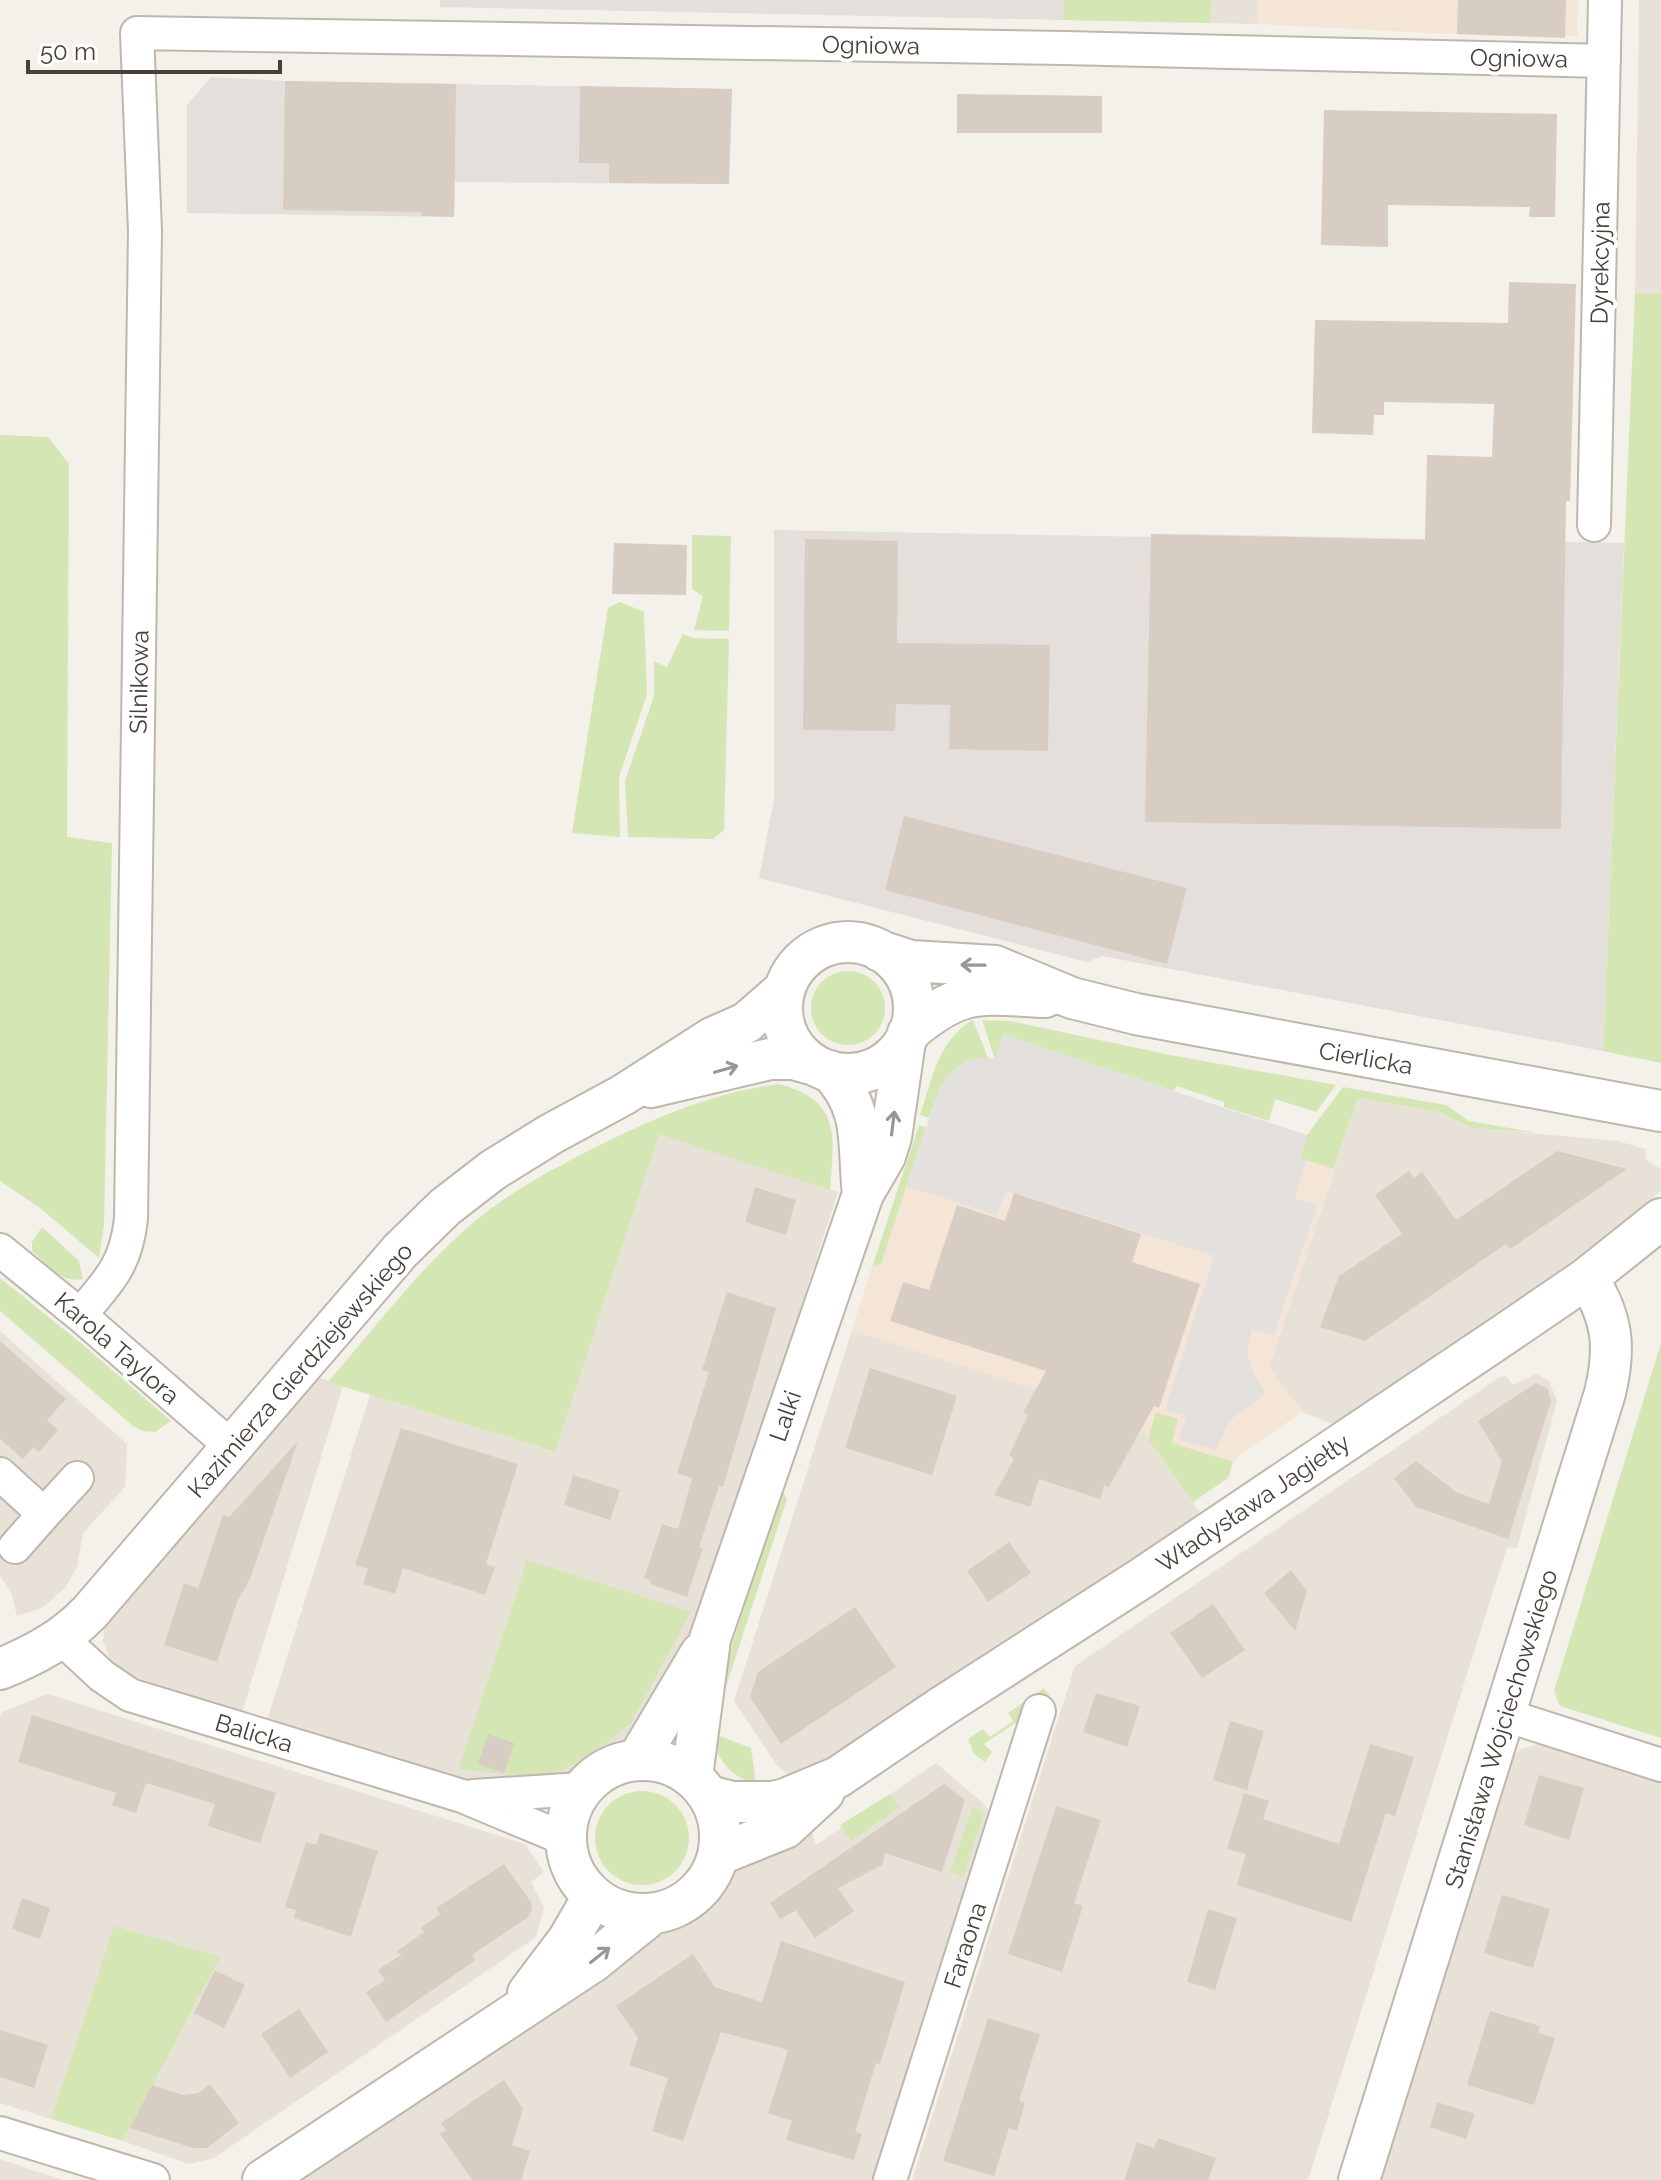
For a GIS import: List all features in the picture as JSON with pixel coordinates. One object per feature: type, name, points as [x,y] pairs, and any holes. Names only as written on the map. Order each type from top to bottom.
[{"type":"street","name":"Dyrekcyjna","points":[[1594,525],[1605,0]]},
{"type":"street","name":"Ogniowa","points":[[137,33],[1049,47],[1604,61]]},
{"type":"street","name":"Silnikowa","points":[[80,1315],[125,1256],[131,1219],[145,231],[137,33]]},
{"type":"street","points":[[850,942],[880,951],[898,966],[910,987],[913,1010],[906,1037],[890,1059],[853,1074],[822,1068],[802,1056],[788,1037],[782,1014],[784,990],[795,969],[819,949],[850,942]]},
{"type":"street","name":"Cierlicka","points":[[880,951],[924,963],[995,966],[1072,998],[1136,1014],[1661,1111]]},
{"type":"street","name":"Kazimierza Gierdziejewskiego","points":[[0,1669],[62,1639],[90,1612],[400,1251],[445,1207],[519,1153],[623,1095],[712,1038],[746,1023],[784,990]]},
{"type":"street","name":"Cierlicka","points":[[906,1037],[941,1007],[963,998],[993,995],[1072,998]]},
{"type":"street","name":"Lalki","points":[[638,1759],[710,1639],[863,1194],[885,1156],[891,1137],[906,1037]]},
{"type":"street","name":"Kazimierza Gierdziejewskiego","points":[[623,1095],[770,1059],[793,1059],[822,1068]]},
{"type":"street","name":"Lalki","points":[[822,1068],[852,1102],[858,1124],[863,1194]]},
{"type":"street","name":"Władysława Jagiełły","points":[[700,1786],[732,1802],[773,1802],[838,1777],[1142,1578],[1587,1278],[1661,1219]]},
{"type":"street","name":"Karola Taylora","points":[[0,1250],[233,1448]]},
{"type":"street","name":"Stanisława Wojciechowskiego","points":[[1359,2180],[1608,1381],[1609,1322],[1604,1305],[1587,1278]]},
{"type":"street","points":[[0,1474],[44,1514]]},
{"type":"street","points":[[15,1547],[77,1478]]},
{"type":"street","name":"Balicka","points":[[62,1639],[102,1676],[130,1695],[462,1796],[565,1839]]},
{"type":"street","name":"Lalki","points":[[700,1786],[710,1639]]},
{"type":"street","name":"Faraona","points":[[890,2180],[1039,1711]]},
{"type":"street","points":[[1505,1715],[1661,1765]]},
{"type":"street","points":[[638,1759],[657,1760],[676,1766],[700,1786],[717,1815],[721,1835],[712,1873],[701,1889],[670,1910],[652,1914],[631,1914],[611,1908],[593,1897],[573,1871],[565,1839],[566,1822],[581,1789],[606,1768],[638,1759]]},
{"type":"street","name":"Władysława Jagiełły","points":[[718,1855],[785,1828],[814,1804],[838,1777]]},
{"type":"street","name":"Balicka","points":[[462,1796],[581,1789]]},
{"type":"street","points":[[512,2014],[568,1940],[593,1897]]},
{"type":"street","points":[[263,2180],[594,1961],[652,1914]]},
{"type":"street","points":[[0,2133],[153,2180]]},
{"type":"shaded area","points":[[440,0],[1064,0],[1063,20],[440,7]]},
{"type":"shaded area","points":[[1064,0],[1257,0],[1257,24],[1063,20]]},
{"type":"shaded area","points":[[1257,0],[1578,0],[1577,36],[1491,36],[1257,24]]},
{"type":"shaded area","points":[[1639,0],[1661,0],[1661,294],[1635,294]]},
{"type":"shaded area","points":[[211,77],[732,89],[729,184],[455,182],[454,217],[187,213],[187,105]]},
{"type":"shaded area","points":[[774,530],[1624,543],[1603,1051],[1102,956],[1087,962],[759,878],[774,800]]},
{"type":"shaded area","points":[[1003,1035],[1341,1147],[1269,1367],[1302,1412],[1248,1449],[1233,1462],[1228,1478],[1193,1502],[1136,1422],[852,1330],[872,1267],[881,1264],[940,1088],[949,1074],[979,1058],[995,1058]]},
{"type":"shaded area","points":[[1003,1035],[1307,1135],[1300,1158],[1306,1160],[1295,1198],[1317,1206],[1274,1335],[1252,1329],[1247,1354],[1253,1372],[1266,1393],[1229,1421],[1216,1450],[1179,1440],[1187,1416],[1165,1410],[1214,1256],[1006,1190],[997,1215],[906,1186],[940,1088],[949,1074],[965,1062],[995,1058]]},
{"type":"shaded area","points":[[1358,1098],[1439,1112],[1472,1128],[1618,1141],[1645,1149],[1646,1160],[1661,1169],[1661,1190],[1624,1226],[1333,1424],[1302,1412],[1269,1367]]},
{"type":"shaded area","points":[[659,1133],[838,1192],[700,1619],[641,1727],[622,1748],[599,1758],[577,1774],[504,1785],[456,1779],[267,1720],[370,1395],[554,1452]]},
{"type":"shaded area","points":[[852,1330],[1137,1422],[1201,1514],[798,1782],[776,1764],[734,1701]]},
{"type":"shaded area","points":[[0,1331],[127,1444],[125,1487],[83,1533],[77,1567],[65,1588],[42,1608],[17,1616],[11,1592],[0,1576]]},
{"type":"shaded area","points":[[1536,1374],[1549,1381],[1557,1401],[1517,1548],[1507,1547],[1308,2180],[912,2180],[1075,1666],[1500,1377],[1506,1376],[1513,1385]]},
{"type":"shaded area","points":[[317,1377],[343,1386],[242,1712],[120,1672],[110,1660],[103,1641],[104,1628],[109,1619]]},
{"type":"shaded area","points":[[48,1694],[525,1844],[544,1872],[531,1882],[544,1907],[536,1937],[214,2158],[189,2164],[123,2141],[152,2085],[114,1927],[51,2119],[0,2103],[0,1717],[2,1712]]},
{"type":"shaded area","points":[[1538,1744],[1661,1782],[1661,2180],[1379,2180],[1509,1763],[1519,1750]]},
{"type":"shaded area","points":[[936,1763],[983,1803],[989,1817],[876,2180],[303,2180],[312,2170],[650,1929],[672,1925],[702,1908],[733,1868],[810,1829],[816,1845]]},
{"type":"shaded area","points":[[0,2159],[38,2172],[63,2180],[0,2180]]},
{"type":"green space","points":[[1064,0],[1211,0],[1210,23],[1063,20]]},
{"type":"green space","points":[[1635,294],[1661,294],[1661,1063],[1603,1051]]},
{"type":"green space","points":[[0,435],[48,437],[69,464],[67,837],[112,843],[104,1226],[99,1258],[40,1208],[0,1181]]},
{"type":"green space","points":[[692,535],[731,536],[729,631],[694,630],[703,596],[692,589]]},
{"type":"green space","points":[[620,602],[644,612],[647,694],[619,777],[620,837],[572,833],[608,608]]},
{"type":"green space","points":[[683,634],[692,638],[729,639],[724,830],[713,839],[628,837],[625,781],[654,696],[654,661],[667,667]]},
{"type":"green space","points":[[848,971],[869,977],[879,987],[885,1008],[879,1029],[869,1039],[848,1045],[827,1039],[817,1029],[811,1008],[817,987],[827,977]]},
{"type":"green space","points":[[973,1020],[988,1058],[976,1059],[956,1069],[943,1085],[929,1118],[920,1115],[944,1050],[951,1038]]},
{"type":"green space","points":[[982,1020],[1010,1021],[1170,1055],[1336,1085],[1316,1112],[1275,1099],[1269,1121],[1224,1107],[1224,1102],[1177,1086],[1174,1091],[1004,1035],[995,1059]]},
{"type":"green space","points":[[779,1084],[814,1100],[830,1123],[833,1153],[830,1190],[659,1134],[555,1452],[328,1382],[430,1264],[467,1228],[510,1195],[574,1158],[659,1118],[729,1094]]},
{"type":"green space","points":[[1343,1087],[1446,1105],[1469,1121],[1538,1133],[1472,1128],[1439,1112],[1358,1098],[1334,1169],[1300,1158],[1307,1135]]},
{"type":"green space","points":[[919,1125],[926,1127],[881,1264],[872,1267]]},
{"type":"green space","points":[[42,1227],[79,1261],[83,1279],[61,1276],[32,1251],[32,1242]]},
{"type":"green space","points":[[0,1278],[171,1421],[155,1432],[133,1426],[0,1311]]},
{"type":"green space","points":[[1661,1343],[1661,1738],[1560,1706],[1554,1691]]},
{"type":"green space","points":[[1156,1412],[1178,1419],[1172,1443],[1233,1462],[1228,1478],[1193,1502],[1148,1439]]},
{"type":"green space","points":[[782,1490],[787,1499],[720,1705],[716,1695]]},
{"type":"green space","points":[[527,1560],[691,1612],[631,1723],[590,1755],[552,1773],[512,1775],[459,1769]]},
{"type":"green space","points":[[1044,1688],[1054,1702],[1050,1712],[1025,1705],[1020,1720],[984,1744],[992,1752],[985,1762],[974,1754],[968,1739],[983,1729],[990,1737],[1013,1721],[1008,1713]]},
{"type":"green space","points":[[712,1733],[751,1748],[756,1783],[739,1777],[726,1766],[717,1751]]},
{"type":"green space","points":[[642,1791],[660,1795],[675,1805],[685,1820],[689,1838],[685,1856],[675,1871],[660,1881],[642,1885],[624,1881],[609,1871],[599,1856],[595,1838],[599,1820],[609,1805],[624,1795]]},
{"type":"green space","points":[[890,1794],[900,1807],[851,1841],[840,1825]]},
{"type":"green space","points":[[973,1806],[984,1813],[963,1877],[950,1872]]},
{"type":"green space","points":[[114,1926],[220,1957],[123,2141],[51,2119]]},
{"type":"building","points":[[1458,0],[1566,0],[1565,38],[1457,34]]},
{"type":"building","points":[[285,81],[456,84],[454,217],[421,216],[421,212],[283,210]]},
{"type":"building","points":[[580,86],[732,89],[729,184],[609,183],[609,163],[579,163]]},
{"type":"building","points":[[957,94],[1102,96],[1102,133],[957,133]]},
{"type":"building","points":[[1324,110],[1557,114],[1555,217],[1529,217],[1530,207],[1388,205],[1388,247],[1321,245]]},
{"type":"building","points":[[1509,282],[1576,284],[1570,501],[1566,501],[1561,829],[1145,822],[1151,534],[1425,540],[1427,455],[1492,457],[1494,404],[1384,402],[1384,415],[1374,415],[1373,435],[1312,433],[1315,320],[1508,323]]},
{"type":"building","points":[[805,539],[898,541],[897,643],[1050,645],[1048,751],[949,749],[950,705],[896,704],[895,731],[803,730]]},
{"type":"building","points":[[614,543],[687,545],[686,595],[612,594]]},
{"type":"building","points":[[904,816],[1187,888],[1167,964],[885,890]]},
{"type":"building","points":[[1557,1151],[1627,1169],[1510,1249],[1506,1244],[1365,1341],[1320,1327],[1339,1276],[1402,1234],[1375,1195],[1409,1171],[1414,1178],[1422,1172],[1456,1220]]},
{"type":"building","points":[[755,1187],[796,1200],[786,1235],[745,1222]]},
{"type":"building","points":[[1014,1193],[1141,1234],[1132,1262],[1200,1284],[1159,1408],[1154,1406],[1109,1487],[1104,1486],[1100,1499],[1039,1479],[1030,1507],[994,1495],[1014,1459],[1009,1455],[1028,1415],[1023,1413],[1046,1371],[890,1321],[903,1282],[929,1290],[957,1205],[1005,1221]]},
{"type":"building","points":[[727,1292],[776,1308],[723,1487],[719,1486],[699,1547],[703,1548],[687,1597],[650,1584],[651,1580],[644,1578],[662,1524],[678,1529],[692,1478],[677,1473],[709,1372],[702,1370]]},
{"type":"building","points":[[0,1341],[66,1399],[47,1420],[58,1430],[39,1452],[33,1447],[23,1459],[0,1439]]},
{"type":"building","points":[[870,1368],[957,1396],[932,1475],[845,1448]]},
{"type":"building","points":[[1536,1383],[1548,1389],[1551,1401],[1508,1539],[1416,1507],[1394,1478],[1416,1461],[1456,1492],[1489,1504],[1502,1461],[1478,1421]]},
{"type":"building","points":[[401,1428],[518,1464],[486,1564],[495,1567],[485,1595],[403,1568],[395,1594],[363,1584],[368,1569],[355,1565]]},
{"type":"building","points":[[298,1441],[250,1579],[238,1600],[217,1662],[164,1645],[184,1583],[198,1588],[223,1515],[229,1517]]},
{"type":"building","points":[[573,1475],[620,1490],[610,1520],[564,1505]]},
{"type":"building","points":[[1009,1542],[1031,1573],[988,1602],[967,1571]]},
{"type":"building","points":[[1291,1570],[1307,1591],[1295,1631],[1264,1593]]},
{"type":"building","points":[[1213,1604],[1245,1650],[1202,1678],[1170,1633]]},
{"type":"building","points":[[855,1607],[896,1667],[781,1744],[750,1697],[758,1672]]},
{"type":"building","points":[[1096,1693],[1140,1706],[1127,1747],[1083,1732]]},
{"type":"building","points":[[32,1715],[276,1793],[260,1843],[208,1826],[215,1804],[146,1783],[136,1813],[112,1805],[116,1793],[18,1762]]},
{"type":"building","points":[[1230,1721],[1264,1731],[1247,1790],[1213,1780]]},
{"type":"building","points":[[488,1734],[514,1743],[504,1773],[478,1764]]},
{"type":"building","points":[[1370,1744],[1414,1757],[1395,1816],[1386,1813],[1351,1922],[1237,1885],[1246,1854],[1227,1849],[1244,1793],[1269,1801],[1263,1819],[1339,1844]]},
{"type":"building","points":[[1539,1775],[1584,1788],[1569,1840],[1524,1825]]},
{"type":"building","points":[[944,1784],[965,1800],[942,1872],[885,1853],[882,1865],[838,1888],[854,1911],[815,1938],[796,1911],[802,1907],[780,1919],[770,1903]]},
{"type":"building","points":[[1056,1806],[1101,1820],[1074,1903],[1083,1906],[1062,1972],[1008,1954]]},
{"type":"building","points":[[320,1833],[378,1851],[351,1937],[294,1918],[296,1910],[285,1907],[306,1842],[316,1845]]},
{"type":"building","points":[[504,1864],[531,1902],[532,1910],[528,1917],[472,1955],[476,1960],[386,2022],[366,1992],[385,1980],[378,1970],[402,1954],[396,1952],[424,1932],[421,1928],[440,1914],[436,1908]]},
{"type":"building","points":[[1502,1895],[1550,1909],[1533,1968],[1484,1953]]},
{"type":"building","points":[[22,1898],[50,1908],[40,1939],[12,1929]]},
{"type":"building","points":[[1208,1909],[1237,1918],[1215,1990],[1187,1982]]},
{"type":"building","points":[[781,1941],[905,1982],[855,2132],[862,2134],[854,2160],[786,2140],[792,2121],[768,2113],[788,2050],[721,2032],[683,2141],[652,2131],[668,2078],[629,2065],[638,2038],[616,2006],[693,1954],[715,1987],[762,2002]]},
{"type":"building","points":[[215,1970],[245,1985],[224,2028],[194,2013]]},
{"type":"building","points":[[299,2009],[328,2052],[290,2078],[261,2034]]},
{"type":"building","points":[[1490,2011],[1540,2026],[1538,2033],[1555,2038],[1534,2105],[1467,2085]]},
{"type":"building","points":[[988,2018],[1040,2034],[1019,2101],[1025,2103],[1017,2131],[1009,2128],[994,2176],[943,2161]]},
{"type":"building","points":[[0,2030],[48,2045],[34,2088],[0,2077]]},
{"type":"building","points":[[504,2080],[523,2109],[512,2145],[530,2151],[521,2180],[472,2180],[440,2134],[446,2130],[441,2123]]},
{"type":"building","points":[[210,2084],[239,2123],[207,2148],[193,2148],[130,2128],[152,2085],[183,2095],[198,2093]]},
{"type":"building","points":[[1437,2102],[1475,2114],[1466,2139],[1430,2127]]},
{"type":"building","points":[[1158,2138],[1216,2158],[1208,2180],[1124,2180],[1137,2142],[1154,2148]]}]
